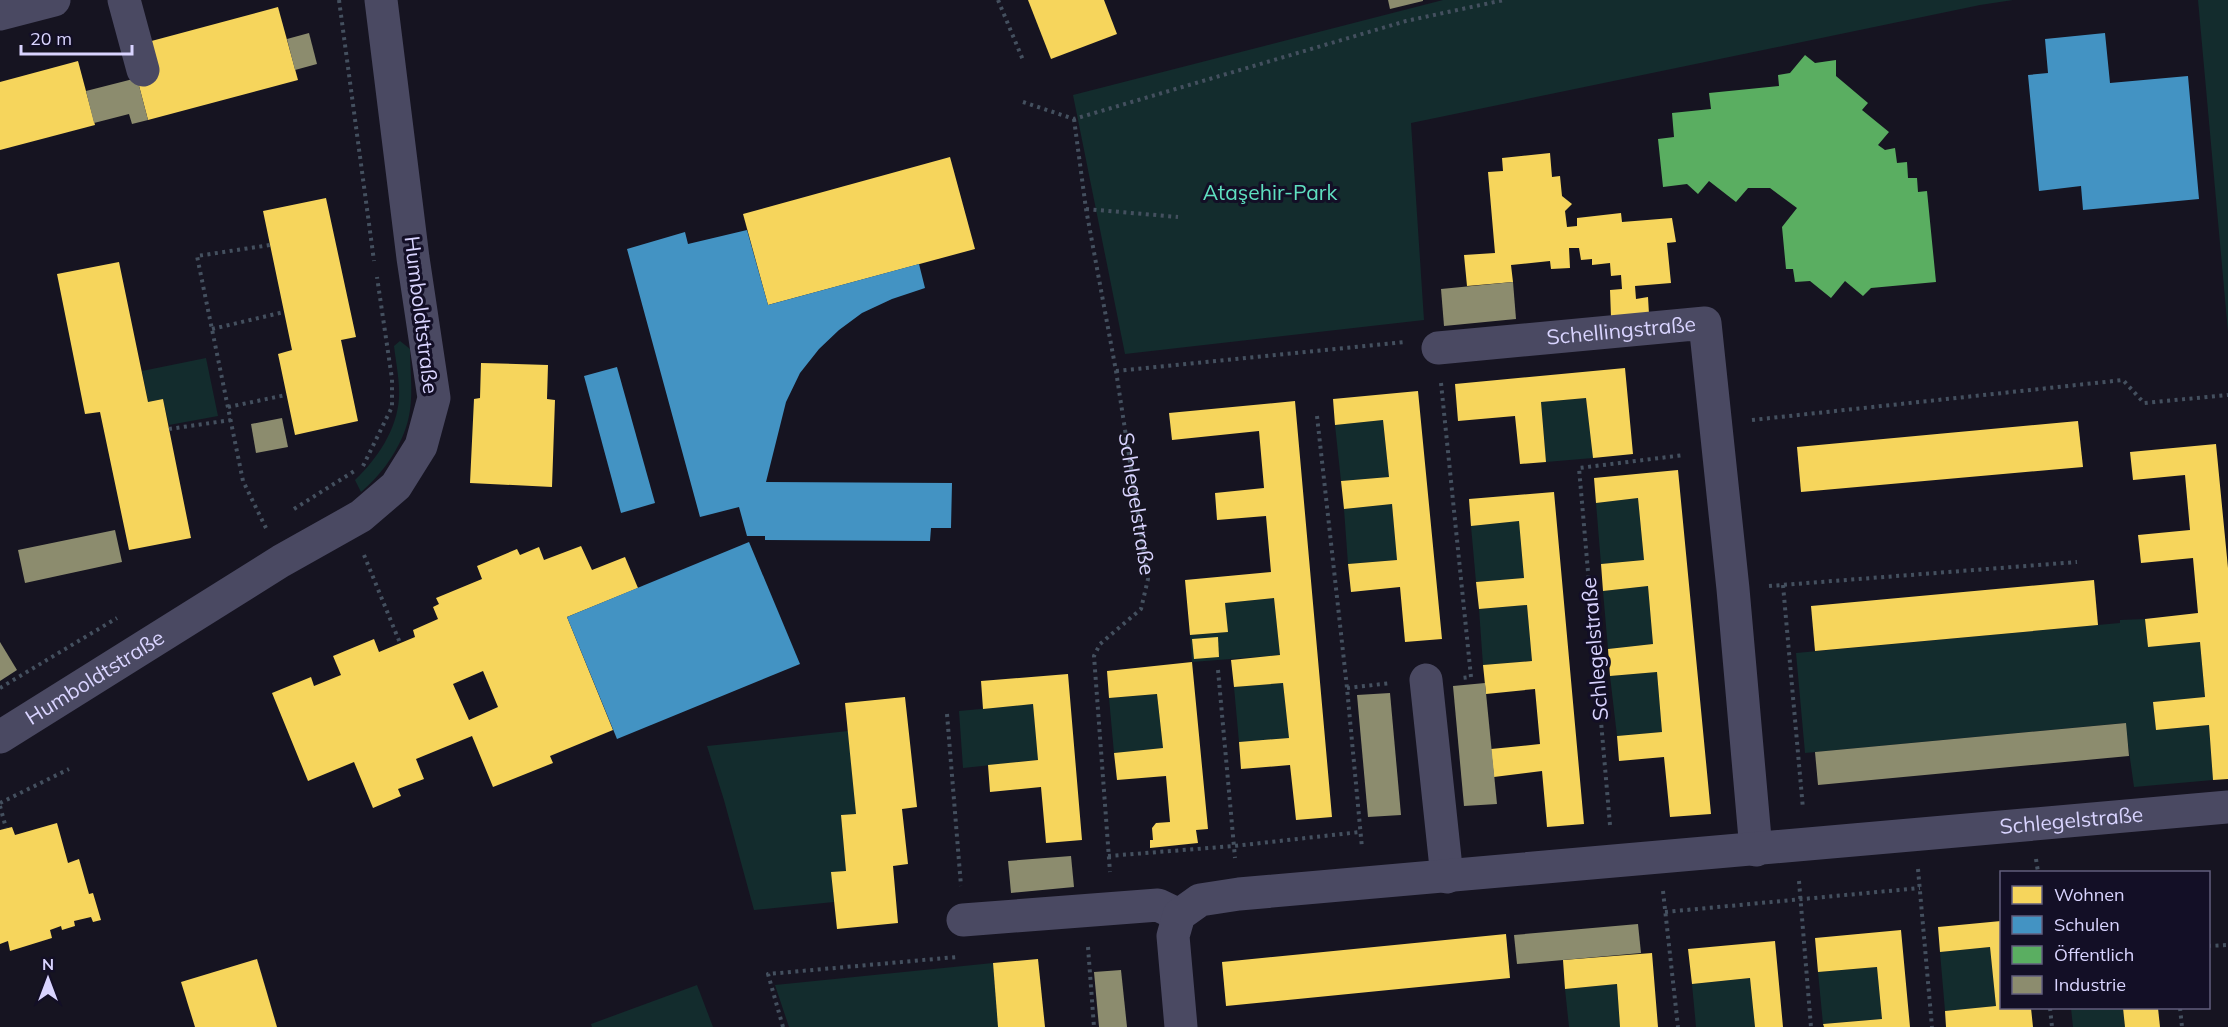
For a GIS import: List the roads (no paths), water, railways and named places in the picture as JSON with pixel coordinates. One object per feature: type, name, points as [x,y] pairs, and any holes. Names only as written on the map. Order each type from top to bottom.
[{"type":"street","points":[[0,14],[54,0]]},
{"type":"street","points":[[124,0],[143,70]]},
{"type":"street","name":"Humboldtstraße","points":[[0,737],[281,561],[361,516],[396,486],[421,446],[434,399],[381,0]]},
{"type":"street","name":"Schellingstraße","points":[[1438,348],[1705,323],[1756,850]]},
{"type":"street","points":[[1426,680],[1447,877]]},
{"type":"street","name":"Schlegelstraße","points":[[1179,915],[1200,900],[1239,894],[2228,807]]},
{"type":"street","points":[[963,920],[1158,905],[1179,915],[1173,936],[1181,1027]]},
{"type":"park label","name":"Ataşehir-Park","points":[[1270,193]]}]
